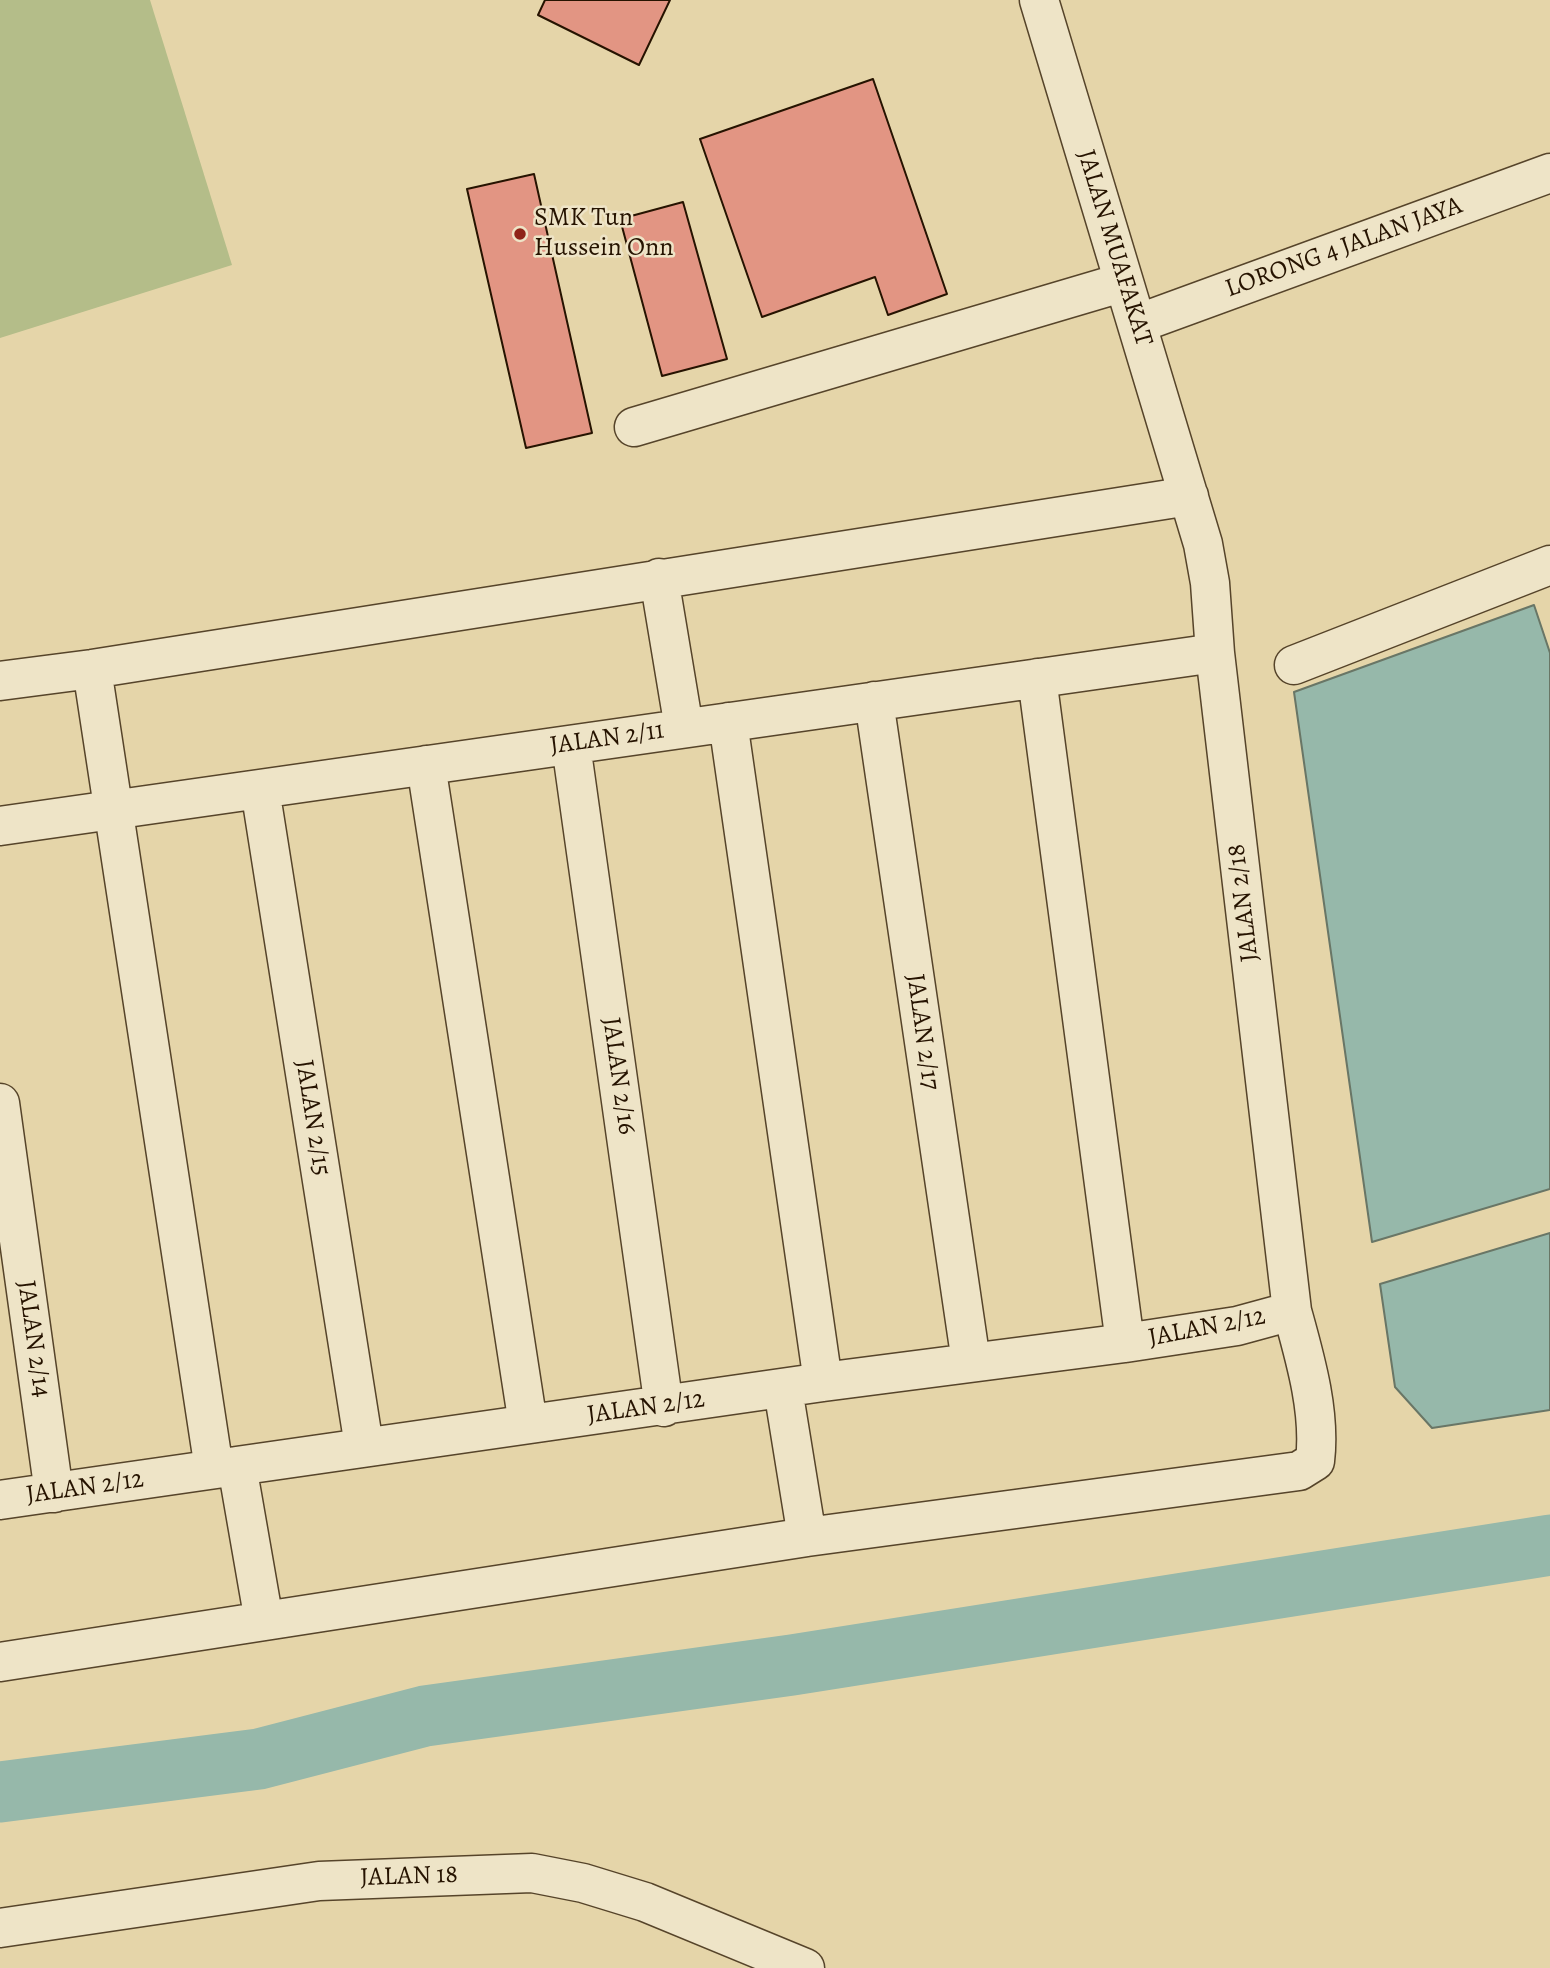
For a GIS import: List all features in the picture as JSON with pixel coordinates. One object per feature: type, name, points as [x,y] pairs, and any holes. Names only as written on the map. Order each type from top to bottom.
[{"type":"street","name":"JALAN MUAFAKAT","points":[[1041,1],[1189,496]]},
{"type":"street","name":"LORONG 4 JALAN JAYA","points":[[1137,324],[1550,173]]},
{"type":"street","points":[[634,427],[1124,282]]},
{"type":"street","points":[[0,681],[92,670],[1189,496]]},
{"type":"street","name":"JALAN 2/18","points":[[0,1662],[807,1537],[1299,1471],[1315,1461],[1318,1440],[1304,1355],[1292,1311],[1215,653],[1210,583],[1189,496]]},
{"type":"street","points":[[1294,665],[1550,565]]},
{"type":"street","points":[[659,578],[684,728]]},
{"type":"street","name":"JALAN 2/11","points":[[0,826],[1215,653]]},
{"type":"street","points":[[92,670],[226,1467],[264,1621]]},
{"type":"street","points":[[1037,678],[1125,1343]]},
{"type":"street","name":"JALAN 2/17","points":[[874,701],[971,1362]]},
{"type":"street","points":[[728,722],[823,1382]]},
{"type":"street","name":"JALAN 2/16","points":[[571,745],[664,1407]]},
{"type":"street","points":[[426,765],[528,1424]]},
{"type":"street","name":"JALAN 2/15","points":[[260,789],[363,1446]]},
{"type":"street","name":"JALAN 2/14","points":[[0,1103],[54,1493]]},
{"type":"street","name":"JALAN 2/12","points":[[0,1500],[363,1446],[1125,1343],[1237,1326],[1292,1311]]},
{"type":"street","points":[[783,1389],[807,1537]]},
{"type":"street","name":"JALAN 18","points":[[0,1928],[319,1881],[533,1873],[583,1883],[645,1902],[805,1968]]},
{"type":"green space","points":[[0,0],[150,0],[232,265],[0,338]]},
{"type":"shaded area","points":[[1534,605],[1550,653],[1550,1189],[1372,1242],[1294,692]]},
{"type":"shaded area","points":[[1550,1233],[1550,1410],[1432,1428],[1395,1387],[1380,1284]]},
{"type":"building","points":[[545,0],[670,0],[639,65],[538,15]]},
{"type":"building","points":[[873,79],[947,294],[888,315],[875,277],[762,317],[700,139]]},
{"type":"building","points":[[534,174],[592,433],[526,448],[467,189]]},
{"type":"building","points":[[683,202],[727,359],[662,376],[620,219]]},
{"type":"waterway","points":[[0,1792],[259,1759],[425,1716],[792,1665],[1550,1545]]},
{"type":"place","name":"SMK Tun Hussein Onn","points":[[520,234]]}]
